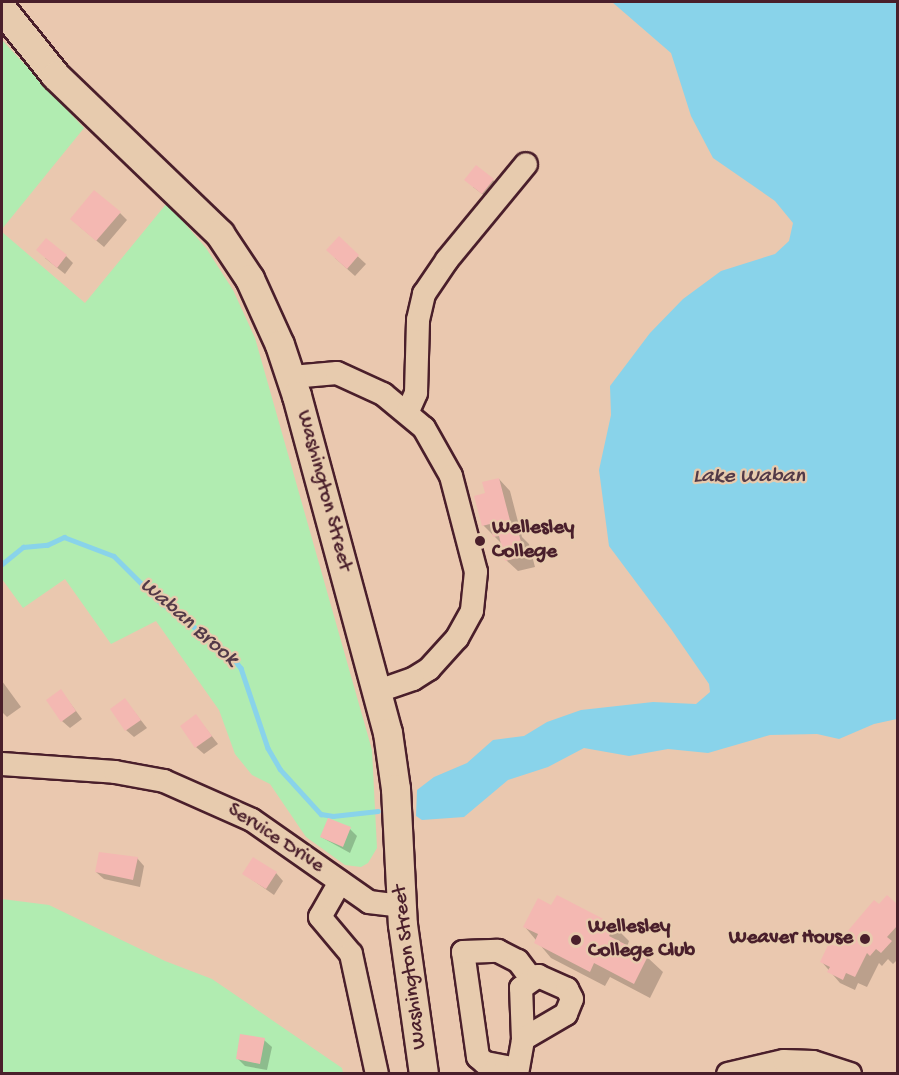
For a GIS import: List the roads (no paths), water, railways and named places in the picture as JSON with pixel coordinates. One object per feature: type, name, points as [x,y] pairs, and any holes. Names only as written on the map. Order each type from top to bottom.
[{"type":"main road","name":"Washington Street","points":[[2,9],[56,76],[220,234],[260,298],[292,377],[378,691],[394,774],[401,906],[424,1074]]},
{"type":"street","points":[[408,411],[416,393],[418,320],[424,294],[447,260],[526,164]]},
{"type":"street","points":[[292,377],[315,372],[336,374],[372,388],[408,411],[432,437],[448,466],[474,561],[476,590],[468,620],[437,661],[413,679],[378,691]]},
{"type":"street","name":"Service Drive","points":[[2,764],[115,772],[164,781],[252,820],[369,902],[401,906]]},
{"type":"street","points":[[340,882],[320,917],[349,949],[377,1074]]},
{"type":"street","points":[[524,1039],[561,1019],[572,999],[567,989],[552,981],[531,978],[518,961],[498,951],[463,952],[478,1057],[485,1063],[517,1071],[524,1039],[520,995],[531,978]]},
{"type":"street","points":[[728,1074],[784,1061],[813,1062],[850,1074]]},
{"type":"water","name":"Lake Waban","points":[[612,2],[897,2],[897,719],[874,724],[839,739],[817,734],[770,735],[708,753],[668,749],[629,756],[584,748],[548,767],[508,780],[464,817],[422,820],[416,816],[417,790],[434,777],[467,763],[493,740],[524,736],[547,722],[581,710],[653,702],[696,704],[710,692],[709,684],[671,629],[609,546],[599,470],[611,415],[610,386],[650,333],[683,299],[721,271],[775,254],[789,241],[793,223],[775,201],[713,158],[691,116],[671,53]]},
{"type":"waterway","name":"Waban Brook","points":[[2,564],[23,547],[47,545],[64,537],[114,556],[159,601],[228,652],[241,668],[268,748],[280,769],[321,814],[333,816],[378,811]]},
{"type":"place","name":"Wellesley College","points":[[480,541]]},
{"type":"place","name":"Weaver House","points":[[865,939]]},
{"type":"place","name":"Wellesley College Club","points":[[576,940]]}]
